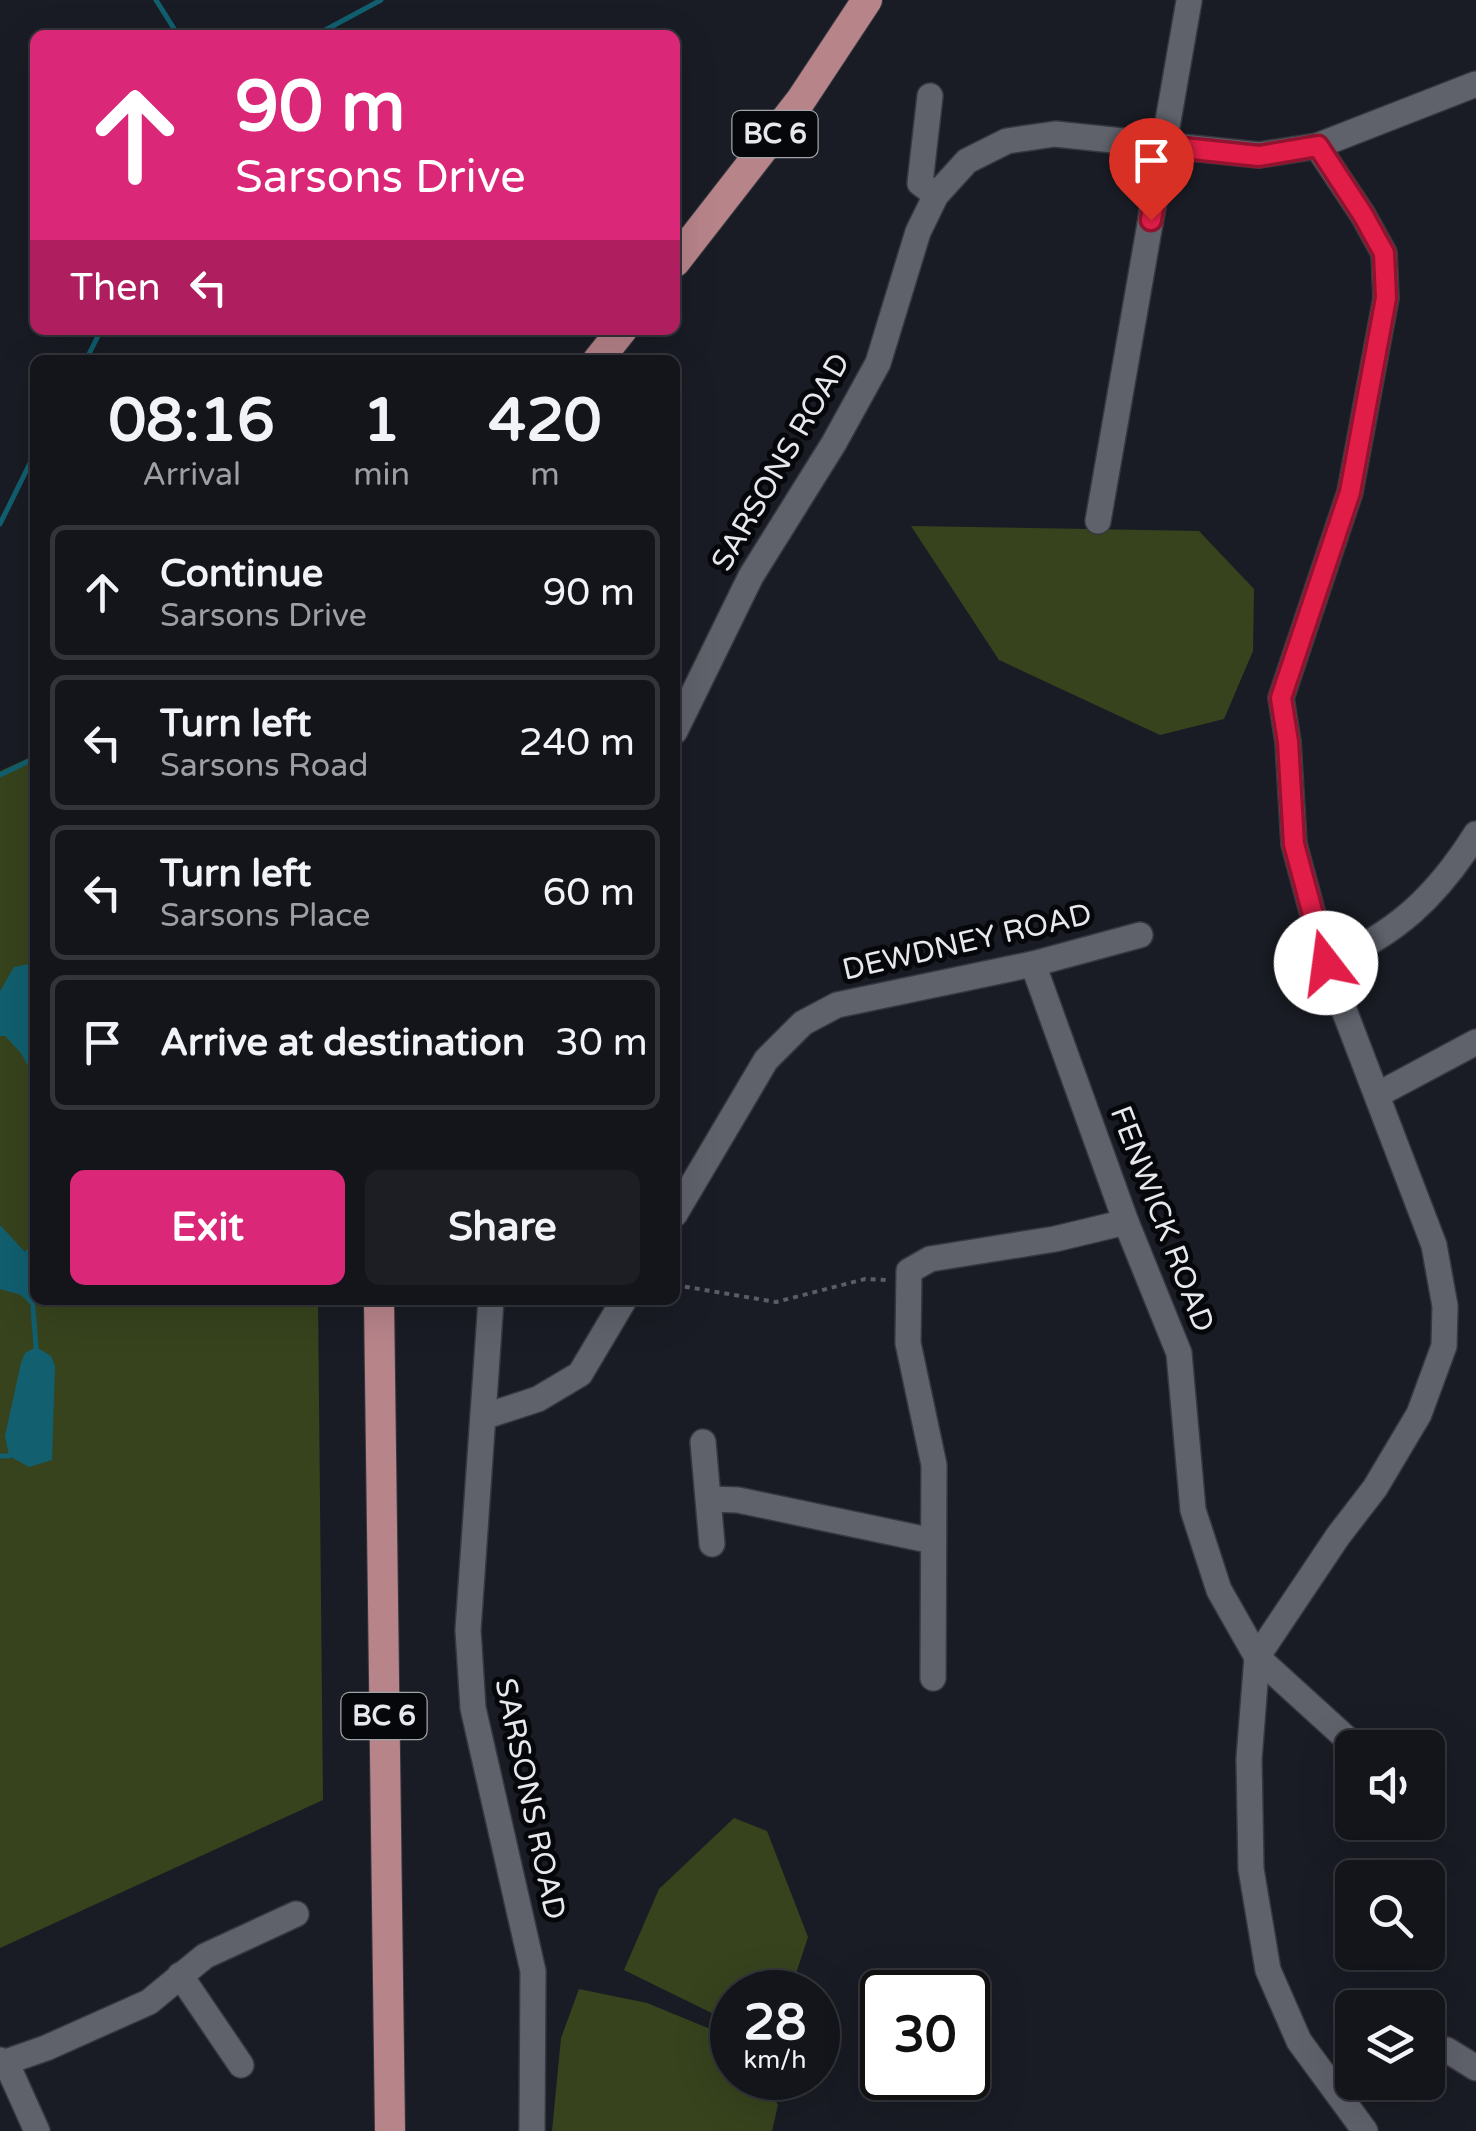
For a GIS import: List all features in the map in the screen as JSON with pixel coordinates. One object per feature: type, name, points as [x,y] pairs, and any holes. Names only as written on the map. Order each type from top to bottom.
[{"type":"main road","name":"BC 6","points":[[680,256],[801,100],[867,0]]},
{"type":"main road","points":[[602,355],[618,335]]},
{"type":"main road","name":"BC 6","points":[[379,1305],[390,2131]]},
{"type":"street","points":[[1098,521],[1192,0]]},
{"type":"street","name":"SARSONS ROAD","points":[[680,720],[751,576],[834,443],[878,363],[918,232],[936,195],[967,160],[986,149],[1027,136],[1054,134],[1259,156],[1318,146],[1476,84]]},
{"type":"street","points":[[930,96],[920,183],[936,195]]},
{"type":"street","points":[[1318,146],[1384,253],[1386,298],[1350,492],[1281,698],[1288,742],[1294,844],[1326,963],[1434,1244],[1445,1306],[1444,1346],[1419,1414],[1375,1488],[1257,1656],[1249,1759],[1251,1870],[1268,1970],[1299,2041],[1335,2071]]},
{"type":"street","points":[[1326,963],[1366,947],[1415,911],[1450,875],[1476,834]]},
{"type":"street","name":"DEWDNEY ROAD","points":[[680,1206],[766,1060],[802,1022],[837,1004],[1033,964],[1140,935]]},
{"type":"street","name":"FENWICK ROAD","points":[[1033,964],[1126,1222],[1179,1353],[1193,1510],[1219,1590],[1257,1656],[1337,1730]]},
{"type":"street","points":[[1377,1095],[1476,1042]]},
{"type":"street","points":[[933,1678],[934,1465],[908,1343],[909,1271],[930,1259],[1055,1239],[1126,1222]]},
{"type":"street","name":"SARSONS ROAD","points":[[491,1305],[468,1630],[473,1708],[533,1970],[532,2131]]},
{"type":"street","points":[[483,1417],[538,1399],[580,1374],[621,1305]]},
{"type":"street","points":[[703,1442],[712,1544]]},
{"type":"street","points":[[710,1499],[738,1500],[933,1541]]},
{"type":"street","points":[[37,2131],[3,2061],[46,2048],[149,2002],[205,1956],[296,1914]]},
{"type":"street","points":[[180,1975],[241,2065]]},
{"type":"street","points":[[1445,2050],[1476,2068]]},
{"type":"street","points":[[1351,2100],[1365,2131]]},
{"type":"path","points":[[680,1286],[776,1302],[865,1280],[892,1280],[909,1271]]},
{"type":"green space","points":[[911,526],[1199,531],[1254,589],[1253,651],[1224,719],[1160,735],[999,660]]},
{"type":"green space","points":[[30,757],[30,1305],[318,1305],[323,1800],[0,1948],[0,771]]},
{"type":"green space","points":[[734,1818],[767,1831],[808,1937],[797,1970],[710,1970],[710,2012],[624,1970],[659,1889]]},
{"type":"green space","points":[[579,1989],[647,2003],[710,2029],[710,2100],[775,2100],[778,2105],[772,2131],[552,2131],[561,2038]]},
{"type":"water","points":[[30,965],[30,1069],[20,1052],[5,1036],[0,1036],[0,991],[14,967]]},
{"type":"water","points":[[0,1225],[30,1258],[30,1304],[21,1295],[0,1289]]},
{"type":"water","points":[[36,1347],[51,1356],[55,1366],[52,1460],[29,1467],[9,1456],[5,1436],[21,1363],[25,1353]]},
{"type":"waterway","points":[[156,0],[175,30]]},
{"type":"waterway","points":[[325,30],[381,0]]},
{"type":"waterway","points":[[88,355],[98,335]]},
{"type":"waterway","points":[[0,524],[30,463]]},
{"type":"waterway","points":[[0,775],[30,760]]},
{"type":"waterway","points":[[26,1254],[30,1250]]},
{"type":"waterway","points":[[33,1307],[36,1347]]},
{"type":"waterway","points":[[0,1456],[9,1456]]},
{"type":"route","points":[[1151,220],[1164,146],[1259,156],[1318,146],[1384,253],[1386,298],[1350,492],[1281,698],[1288,742],[1294,844],[1326,963]]}]
